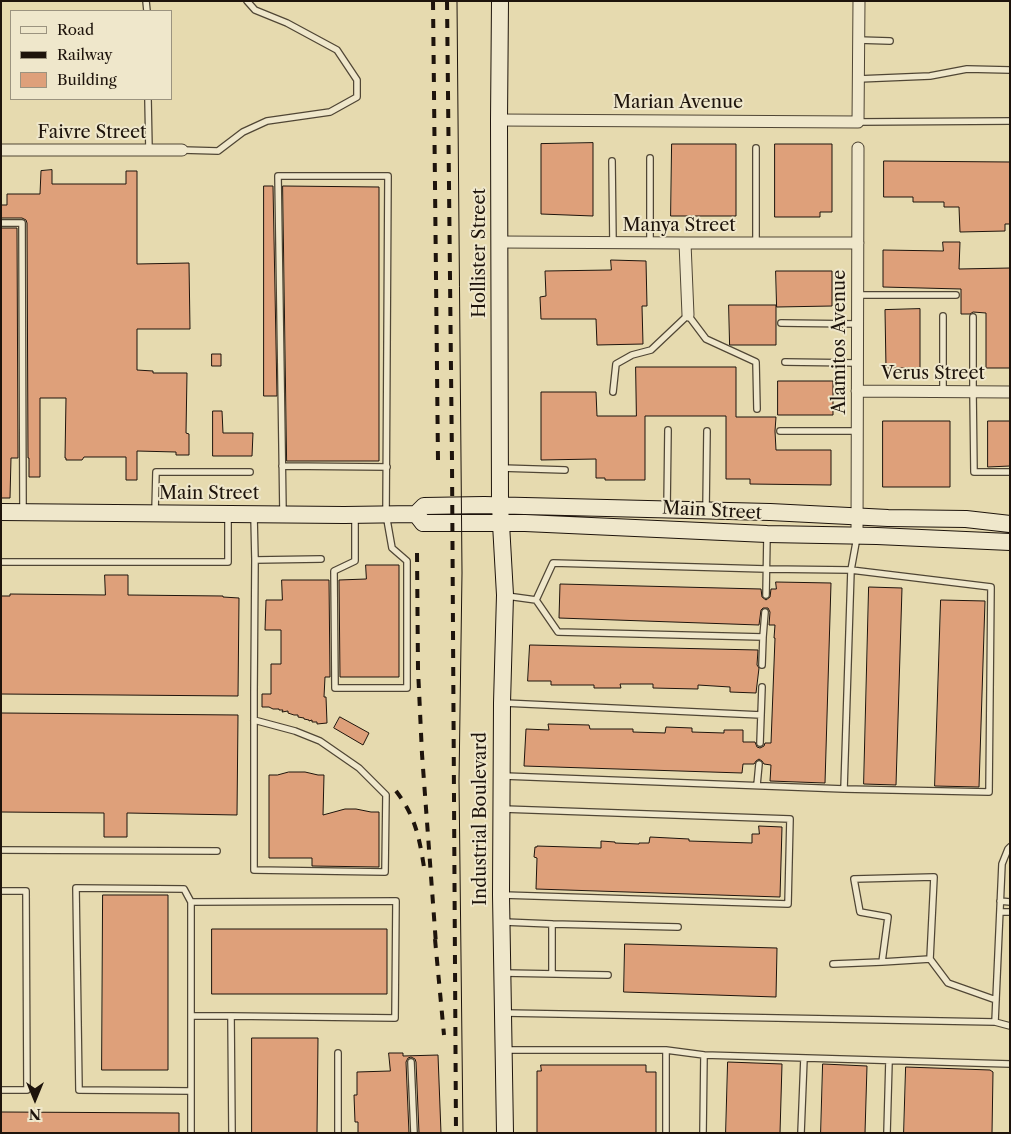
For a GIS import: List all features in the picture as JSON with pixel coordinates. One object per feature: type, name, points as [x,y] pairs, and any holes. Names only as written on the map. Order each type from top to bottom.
[{"type":"main road","name":"Hollister Street","points":[[500,1],[500,506]]},
{"type":"main road","name":"Main Street","points":[[1,512],[355,515],[416,514],[424,506],[500,506],[966,519],[1010,524]]},
{"type":"main road","name":"Industrial Boulevard","points":[[500,506],[505,595],[501,809],[505,1133]]},
{"type":"main road","name":"Main Street","points":[[416,514],[423,523],[501,523],[1010,542]]},
{"type":"street","points":[[858,1],[858,122]]},
{"type":"street","name":"Marian Avenue","points":[[499,120],[858,122]]},
{"type":"street","name":"Alamitos Avenue","points":[[857,536],[858,148]]},
{"type":"street","name":"Faivre Street","points":[[1,150],[182,150]]},
{"type":"street","name":"Manya Street","points":[[500,242],[858,243]]},
{"type":"street","points":[[685,244],[688,315]]},
{"type":"street","name":"Verus Street","points":[[856,391],[1010,392]]},
{"type":"lane","points":[[182,150],[218,151],[243,132],[267,121],[330,112],[357,97],[357,80],[337,50],[287,23],[255,10],[247,1]]},
{"type":"lane","points":[[858,40],[890,41]]},
{"type":"lane","points":[[858,79],[930,76],[967,69],[1010,70]]},
{"type":"lane","points":[[148,100],[149,150]]},
{"type":"lane","points":[[858,122],[1010,121]]},
{"type":"lane","points":[[756,148],[756,243]]},
{"type":"lane","points":[[650,158],[650,243]]},
{"type":"lane","points":[[612,161],[613,243]]},
{"type":"lane","points":[[283,514],[278,176],[388,176],[386,514],[392,548],[406,561],[406,688],[335,688],[334,571],[355,561],[355,515]]},
{"type":"lane","points":[[1,224],[22,224],[23,512]]},
{"type":"lane","points":[[857,294],[956,294]]},
{"type":"lane","points":[[613,392],[616,364],[651,350],[688,315],[706,339],[756,362],[756,409]]},
{"type":"lane","points":[[943,316],[943,392]]},
{"type":"lane","points":[[973,317],[974,472],[1010,472]]},
{"type":"lane","points":[[781,323],[857,324]]},
{"type":"lane","points":[[785,362],[857,363]]},
{"type":"lane","points":[[667,510],[668,430]]},
{"type":"lane","points":[[706,511],[707,431]]},
{"type":"lane","points":[[780,431],[857,431]]},
{"type":"lane","points":[[282,466],[386,467]]},
{"type":"lane","points":[[501,468],[565,470]]},
{"type":"lane","points":[[156,513],[156,472],[250,472]]},
{"type":"lane","points":[[1,562],[228,562],[228,514]]},
{"type":"lane","points":[[254,514],[255,560],[254,720],[254,870],[385,872],[386,795],[360,768],[320,741],[295,731],[254,720]]},
{"type":"lane","points":[[766,595],[767,534]]},
{"type":"lane","points":[[844,789],[851,570],[857,536]]},
{"type":"lane","points":[[255,560],[321,558]]},
{"type":"lane","points":[[502,776],[844,789],[989,792],[991,587],[851,570],[553,563],[536,600]]},
{"type":"lane","points":[[505,595],[536,600],[558,632],[763,637]]},
{"type":"lane","points":[[762,665],[765,612]]},
{"type":"lane","points":[[760,742],[762,687]]},
{"type":"lane","points":[[502,703],[761,714]]},
{"type":"lane","points":[[757,785],[758,764]]},
{"type":"lane","points":[[501,809],[790,819],[788,904],[501,895]]},
{"type":"lane","points":[[995,1022],[1002,864],[1010,847]]},
{"type":"lane","points":[[1,850],[217,851]]},
{"type":"lane","points":[[1002,864],[1010,864]]},
{"type":"lane","points":[[882,962],[888,917],[860,912],[854,879],[934,876],[930,959],[948,983],[996,1000]]},
{"type":"lane","points":[[190,1091],[79,1090],[76,888],[184,889],[191,902],[191,1133]]},
{"type":"lane","points":[[1,891],[26,891],[27,1080],[27,1090],[1,1090]]},
{"type":"lane","points":[[191,902],[396,901],[395,1018],[191,1016]]},
{"type":"lane","points":[[1000,901],[1010,902]]},
{"type":"lane","points":[[1000,912],[1010,912]]},
{"type":"lane","points":[[502,922],[678,927]]},
{"type":"lane","points":[[552,924],[552,974]]},
{"type":"lane","points":[[833,964],[930,959]]},
{"type":"lane","points":[[502,973],[608,975]]},
{"type":"lane","points":[[503,1013],[995,1022],[1010,1026]]},
{"type":"lane","points":[[231,1016],[232,1133]]},
{"type":"lane","points":[[504,1050],[666,1050],[704,1055],[1010,1064]]},
{"type":"lane","points":[[666,1050],[666,1133]]},
{"type":"lane","points":[[338,1053],[338,1133]]},
{"type":"lane","points":[[703,1133],[704,1055]]},
{"type":"lane","points":[[801,1133],[804,1058]]},
{"type":"lane","points":[[887,1133],[889,1060]]},
{"type":"lane","points":[[411,1062],[414,1133]]},
{"type":"building","points":[[593,143],[593,216],[541,214],[541,144]]},
{"type":"building","points":[[672,144],[736,144],[736,216],[671,216]]},
{"type":"building","points":[[775,144],[832,144],[832,212],[820,212],[820,217],[775,217]]},
{"type":"building","points":[[884,161],[1010,162],[1010,224],[1005,224],[1005,231],[960,232],[959,207],[944,207],[944,202],[913,202],[913,197],[884,197]]},
{"type":"building","points":[[52,170],[52,184],[126,184],[126,171],[137,171],[137,264],[189,263],[190,329],[137,329],[137,370],[153,371],[153,373],[187,373],[186,433],[189,434],[189,455],[176,455],[176,452],[137,451],[137,480],[126,480],[126,457],[84,457],[82,460],[66,460],[66,398],[40,398],[40,477],[29,477],[27,223],[22,218],[1,218],[1,205],[7,205],[7,194],[40,194],[41,171]]},
{"type":"building","points":[[264,186],[273,186],[277,396],[264,396]]},
{"type":"building","points":[[283,186],[379,187],[379,461],[287,461]]},
{"type":"building","points":[[1,228],[17,228],[18,458],[11,458],[10,498],[1,498]]},
{"type":"building","points":[[943,242],[960,242],[959,269],[1010,268],[1010,368],[986,368],[986,313],[973,312],[961,314],[961,289],[883,287],[883,250],[943,251]]},
{"type":"building","points":[[611,260],[646,261],[647,306],[642,306],[643,344],[597,345],[596,319],[541,319],[540,297],[546,296],[545,271],[611,270]]},
{"type":"building","points":[[776,271],[832,271],[832,306],[777,307]]},
{"type":"building","points":[[729,305],[776,305],[776,345],[730,345]]},
{"type":"building","points":[[920,309],[920,368],[886,368],[885,310]]},
{"type":"building","points":[[212,354],[221,354],[221,366],[212,366]]},
{"type":"building","points":[[636,367],[736,367],[736,417],[776,417],[776,450],[831,450],[831,485],[750,484],[750,479],[726,479],[726,416],[645,416],[645,480],[605,480],[605,478],[596,478],[596,459],[541,460],[541,392],[596,392],[597,416],[636,416]]},
{"type":"building","points":[[778,381],[833,381],[833,415],[778,415]]},
{"type":"building","points":[[213,411],[222,411],[223,433],[253,433],[252,456],[213,456]]},
{"type":"building","points":[[883,421],[950,421],[950,487],[883,487]]},
{"type":"building","points":[[988,421],[1010,421],[1010,466],[988,467]]},
{"type":"building","points":[[366,565],[399,565],[399,677],[340,677],[339,580],[366,579]]},
{"type":"building","points":[[105,575],[128,575],[128,595],[223,596],[239,598],[238,696],[1,694],[1,596],[10,596],[10,594],[105,595]]},
{"type":"building","points":[[282,580],[329,580],[330,677],[325,677],[324,697],[326,697],[327,723],[317,724],[317,722],[312,722],[312,720],[309,721],[298,717],[298,715],[288,713],[288,711],[282,712],[283,710],[262,707],[262,694],[271,694],[271,664],[281,664],[281,630],[265,630],[266,600],[282,600]]},
{"type":"building","points":[[776,582],[831,583],[825,783],[770,781],[771,765],[764,764],[759,759],[754,764],[743,764],[742,773],[524,766],[526,729],[549,730],[548,724],[589,725],[590,729],[633,729],[633,732],[665,733],[666,727],[692,728],[692,732],[724,733],[724,730],[743,730],[743,742],[755,742],[757,747],[760,748],[765,743],[771,743],[775,625],[769,625],[770,612],[768,608],[761,610],[759,625],[559,618],[560,584],[761,589],[762,597],[766,600],[770,597],[771,589],[776,589]]},
{"type":"building","points":[[869,587],[902,588],[896,785],[864,784]]},
{"type":"building","points":[[941,600],[985,601],[979,787],[935,786]]},
{"type":"building","points":[[530,645],[758,650],[757,665],[759,668],[756,693],[730,692],[730,687],[698,685],[698,689],[653,688],[653,684],[620,684],[621,688],[594,688],[594,685],[551,685],[551,681],[528,681]]},
{"type":"building","points":[[1,713],[238,715],[237,815],[127,813],[127,837],[104,837],[104,813],[1,812]]},
{"type":"building","points":[[340,717],[369,733],[363,745],[334,728]]},
{"type":"building","points":[[289,772],[324,775],[323,815],[345,809],[379,812],[379,867],[312,866],[312,858],[269,858],[269,775]]},
{"type":"building","points":[[759,826],[782,827],[780,897],[536,889],[537,858],[534,857],[535,847],[537,846],[601,848],[601,841],[639,844],[649,843],[650,837],[689,839],[689,841],[752,843],[752,834],[759,834]]},
{"type":"building","points":[[103,895],[168,895],[168,1070],[102,1070]]},
{"type":"building","points":[[212,929],[387,929],[387,994],[212,994]]},
{"type":"building","points":[[625,944],[777,948],[776,997],[624,992]]},
{"type":"building","points":[[252,1038],[318,1038],[317,1133],[252,1133]]},
{"type":"building","points":[[389,1053],[403,1053],[403,1056],[438,1055],[441,1133],[419,1133],[416,1062],[411,1057],[406,1062],[409,1133],[358,1133],[358,1122],[355,1122],[354,1095],[357,1095],[357,1072],[390,1071]]},
{"type":"building","points":[[728,1062],[782,1064],[780,1133],[726,1133]]},
{"type":"building","points":[[823,1064],[867,1066],[865,1133],[821,1133]]},
{"type":"building","points":[[541,1065],[646,1065],[646,1072],[656,1072],[656,1133],[537,1133],[537,1071],[541,1071]]},
{"type":"building","points":[[906,1067],[990,1070],[993,1072],[992,1133],[904,1133]]},
{"type":"building","points":[[1,1112],[179,1113],[179,1133],[1,1133]]},
{"type":"tram line","points":[[457,1],[462,573],[459,781],[463,1133]]},
{"type":"railway","points":[[433,1],[438,461]]},
{"type":"railway","points":[[447,1],[456,1133]]},
{"type":"railway","points":[[417,553],[418,669],[422,754],[436,944]]},
{"type":"railway","points":[[396,791],[412,818],[424,867]]},
{"type":"railway","points":[[435,939],[444,1035]]}]
